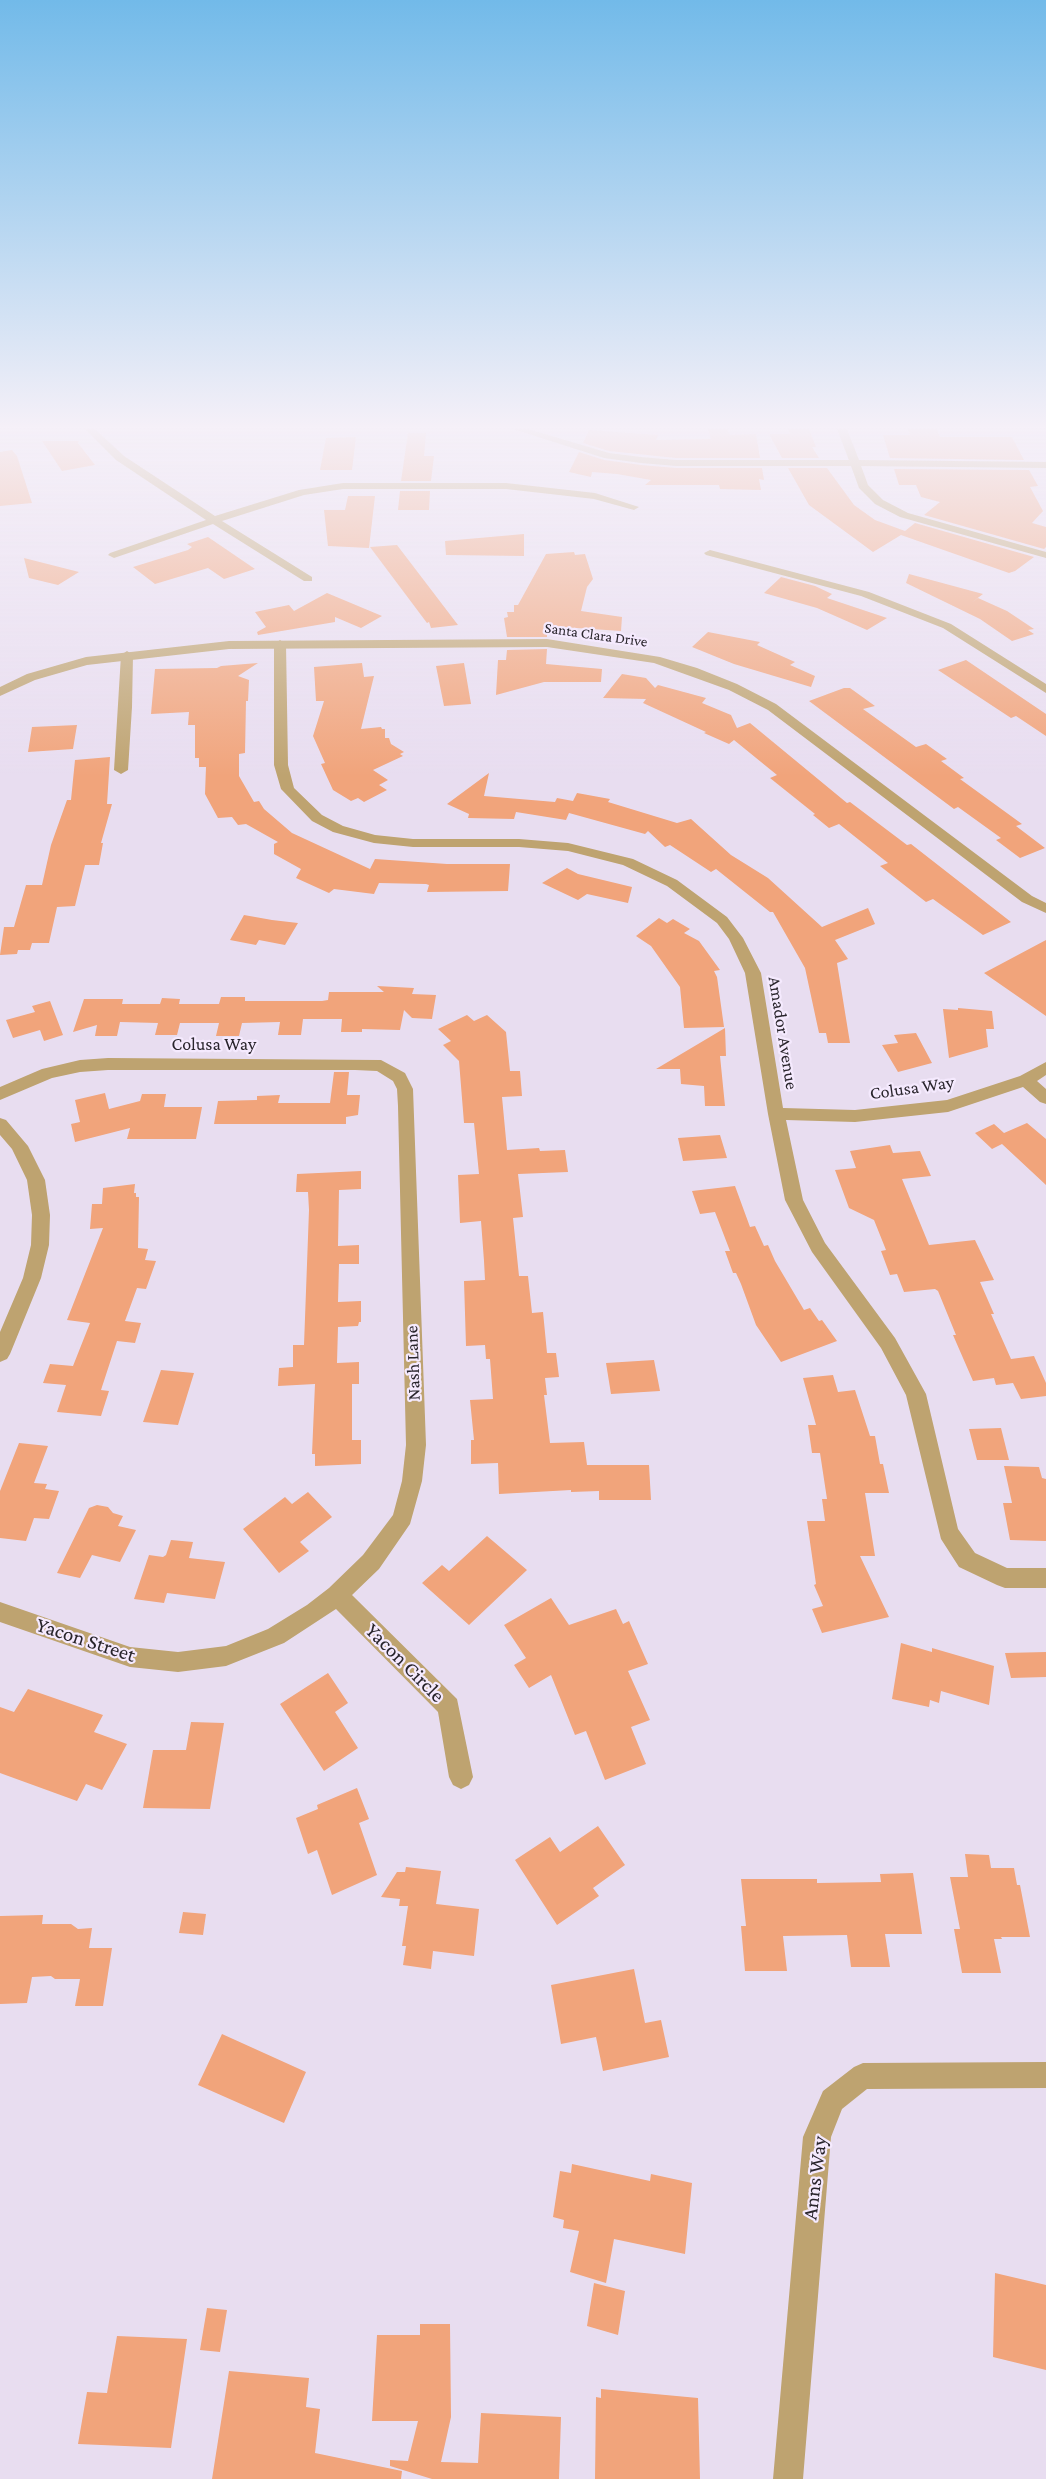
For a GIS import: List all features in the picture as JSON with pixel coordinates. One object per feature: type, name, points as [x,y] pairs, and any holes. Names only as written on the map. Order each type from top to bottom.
[{"type":"street","points":[[114,555],[145,545]]},
{"type":"street","points":[[254,545],[308,579]]},
{"type":"street","points":[[1009,545],[1046,555]]},
{"type":"street","points":[[710,553],[865,594],[899,606],[947,626],[1046,689]]},
{"type":"street","name":"Santa Clara Drive","points":[[0,692],[31,677],[86,661],[229,645],[548,643],[656,660],[693,670],[772,707],[1028,899],[1046,909]]},
{"type":"street","name":"Amador Avenue","points":[[280,644],[281,765],[288,789],[317,818],[339,829],[374,839],[567,847],[628,862],[663,879],[722,920],[736,938],[753,973],[776,1114],[794,1200],[818,1247],[888,1344],[916,1394],[948,1532],[967,1560],[1005,1578],[1046,1578]]},
{"type":"street","points":[[121,770],[127,655]]},
{"type":"street","name":"Colusa Way","points":[[0,1094],[48,1073],[80,1066],[354,1064],[381,1066],[399,1077],[405,1089],[406,1106]]},
{"type":"street","name":"Colusa Way","points":[[776,1114],[855,1116],[948,1106],[1026,1080],[1046,1068]]},
{"type":"street","points":[[1026,1080],[1046,1098]]},
{"type":"street","name":"Nash Lane","points":[[337,1595],[371,1562],[403,1518],[412,1480],[416,1445],[406,1106]]},
{"type":"street","points":[[0,1124],[19,1146],[36,1180],[41,1215],[40,1245],[32,1278],[0,1353]]},
{"type":"street","name":"Yacon Street","points":[[0,1612],[130,1657],[178,1662],[226,1656],[276,1636],[337,1595]]},
{"type":"street","name":"Yacon Circle","points":[[337,1595],[449,1707],[461,1777]]},
{"type":"street","name":"Anns Way","points":[[788,2479],[817,2137],[832,2100],[863,2076],[1046,2075]]},
{"type":"building","points":[[188,545],[219,545],[255,569],[224,579],[208,568],[155,584],[133,567],[192,547]]},
{"type":"building","points":[[328,545],[369,545],[369,548]]},
{"type":"building","points":[[397,545],[458,625],[431,628],[429,622],[427,623],[370,547]]},
{"type":"building","points":[[445,545],[524,545],[524,556],[446,555]]},
{"type":"building","points":[[863,545],[885,545],[873,552]]},
{"type":"building","points":[[929,545],[991,545],[1034,557],[1009,573]]},
{"type":"building","points":[[1029,545],[1046,545],[1044,549]]},
{"type":"building","points":[[574,552],[575,555],[585,554],[593,579],[587,587],[581,611],[622,617],[621,631],[547,626],[547,637],[507,637],[504,618],[508,617],[507,612],[514,612],[514,605],[518,605],[546,554]]},
{"type":"building","points":[[24,558],[79,572],[58,585],[29,578]]},
{"type":"building","points":[[909,574],[983,594],[971,603],[978,598],[1007,611],[1034,629],[1028,630],[1034,634],[1012,641],[980,619],[906,583]]},
{"type":"building","points":[[781,577],[815,586],[832,594],[827,598],[887,618],[867,630],[817,608],[764,593]]},
{"type":"building","points":[[327,593],[382,616],[361,628],[335,617],[335,622],[258,635],[257,632],[266,627],[255,612],[289,605],[294,611]]},
{"type":"building","points":[[708,632],[760,642],[757,645],[795,662],[790,665],[815,676],[811,687],[734,664],[692,647]]},
{"type":"building","points":[[547,649],[546,664],[602,669],[601,682],[544,682],[496,695],[498,660],[506,660],[507,650]]},
{"type":"building","points":[[966,660],[1046,714],[1046,736],[1016,716],[1011,718],[938,670]]},
{"type":"building","points":[[258,663],[238,676],[249,680],[248,701],[246,701],[245,753],[239,754],[239,776],[254,802],[259,801],[264,809],[292,833],[370,869],[375,859],[447,864],[510,864],[508,891],[427,892],[429,885],[426,884],[379,883],[374,894],[334,889],[329,893],[296,878],[301,869],[274,854],[274,844],[278,842],[246,824],[238,825],[232,817],[218,818],[205,794],[206,767],[199,767],[199,758],[195,758],[195,725],[188,725],[189,712],[151,714],[155,669],[217,668]]},
{"type":"building","points":[[362,663],[364,677],[374,676],[361,729],[381,727],[385,729],[385,738],[389,738],[391,744],[404,752],[400,754],[403,756],[373,770],[388,780],[379,785],[387,790],[364,802],[358,798],[351,801],[333,790],[321,764],[325,763],[313,736],[324,701],[316,701],[314,667]]},
{"type":"building","points":[[464,663],[471,704],[444,706],[436,666]]},
{"type":"building","points":[[622,674],[646,678],[655,688],[658,685],[706,698],[702,703],[731,715],[737,728],[750,723],[847,803],[850,802],[907,845],[911,844],[1011,922],[983,935],[933,899],[926,902],[880,866],[888,863],[839,824],[829,828],[813,815],[815,814],[770,778],[777,775],[734,740],[729,744],[704,733],[706,732],[643,703],[646,699],[603,698]]},
{"type":"building","points":[[844,688],[850,688],[875,706],[863,709],[916,747],[926,744],[947,759],[941,761],[964,778],[960,779],[1022,824],[1016,826],[1045,848],[1020,858],[996,840],[1001,838],[958,807],[954,809],[809,701]]},
{"type":"building","points":[[77,725],[73,749],[28,752],[32,727]]},
{"type":"building","points":[[110,757],[107,804],[112,804],[101,843],[103,843],[99,865],[85,865],[75,906],[57,907],[49,943],[32,943],[30,950],[18,950],[17,954],[0,955],[4,927],[14,927],[26,885],[42,885],[51,845],[67,800],[71,800],[75,760]]},
{"type":"building","points":[[489,773],[484,796],[555,802],[557,798],[573,801],[577,793],[610,799],[608,802],[677,823],[691,819],[731,855],[768,878],[822,927],[868,908],[875,924],[835,940],[848,959],[837,963],[850,1043],[828,1043],[826,1033],[819,1033],[805,968],[773,912],[770,912],[716,869],[711,872],[670,845],[665,847],[648,831],[645,834],[569,813],[566,820],[516,812],[514,819],[468,818],[469,814],[447,804]]},
{"type":"building","points":[[567,868],[578,874],[632,887],[628,903],[587,894],[578,900],[542,883]]},
{"type":"building","points":[[244,915],[298,923],[285,945],[259,940],[256,945],[230,940]]},
{"type":"building","points":[[659,918],[667,923],[673,919],[690,929],[684,933],[699,941],[720,970],[714,971],[717,977],[724,1027],[684,1028],[680,987],[651,946],[636,936]]},
{"type":"building","points":[[1046,940],[1046,1016],[984,973]]},
{"type":"building","points":[[377,986],[414,988],[412,994],[436,995],[432,1019],[412,1018],[404,1010],[400,1030],[362,1029],[362,1032],[341,1032],[342,1019],[303,1019],[301,1035],[278,1035],[280,1022],[242,1023],[239,1036],[216,1036],[219,1023],[180,1023],[177,1035],[155,1035],[158,1023],[120,1022],[117,1036],[95,1036],[97,1025],[73,1032],[84,999],[123,999],[122,1004],[160,1004],[162,998],[180,999],[179,1004],[219,1004],[221,997],[245,997],[245,1001],[322,1001],[328,1000],[329,992],[384,992]]},
{"type":"building","points":[[50,1001],[63,1035],[44,1041],[40,1030],[13,1038],[6,1020],[35,1012],[32,1006]]},
{"type":"building","points":[[958,1008],[992,1011],[994,1029],[986,1029],[988,1047],[949,1058],[943,1009],[958,1010]]},
{"type":"building","points":[[467,1015],[474,1021],[487,1015],[506,1032],[510,1071],[520,1071],[522,1096],[502,1097],[507,1150],[539,1148],[540,1151],[565,1150],[568,1172],[518,1174],[523,1217],[513,1218],[519,1276],[528,1276],[532,1313],[543,1312],[547,1353],[556,1353],[559,1377],[545,1378],[547,1395],[544,1395],[550,1443],[584,1442],[587,1465],[649,1465],[651,1500],[599,1500],[599,1491],[571,1492],[571,1490],[499,1494],[498,1463],[471,1464],[471,1440],[474,1440],[470,1400],[493,1399],[490,1359],[486,1359],[485,1345],[466,1346],[464,1281],[485,1280],[481,1221],[460,1223],[458,1175],[479,1174],[474,1123],[464,1123],[459,1061],[443,1045],[451,1041],[438,1029]]},
{"type":"building","points":[[725,1028],[726,1056],[720,1056],[725,1106],[705,1106],[704,1086],[681,1084],[680,1069],[656,1069]]},
{"type":"building","points":[[916,1033],[932,1063],[898,1072],[882,1045],[898,1043],[894,1035]]},
{"type":"building","points":[[334,1072],[349,1072],[347,1095],[360,1095],[358,1115],[346,1117],[346,1124],[214,1124],[218,1101],[257,1100],[257,1096],[280,1095],[278,1103],[330,1103]]},
{"type":"building","points":[[105,1093],[109,1109],[140,1101],[142,1094],[166,1094],[164,1107],[202,1107],[196,1139],[127,1139],[130,1128],[75,1142],[71,1124],[80,1122],[75,1100]]},
{"type":"building","points":[[1027,1123],[1046,1139],[1046,1185],[1002,1144],[992,1149],[975,1133],[994,1124],[1004,1133]]},
{"type":"building","points":[[720,1135],[727,1158],[683,1161],[678,1138]]},
{"type":"building","points":[[890,1145],[893,1153],[920,1151],[931,1176],[902,1179],[929,1245],[975,1240],[994,1280],[980,1282],[1011,1359],[1034,1356],[1046,1383],[1046,1396],[1021,1399],[1013,1383],[996,1385],[994,1378],[973,1381],[953,1335],[956,1335],[938,1291],[935,1289],[904,1292],[897,1274],[890,1275],[881,1251],[886,1250],[874,1220],[849,1208],[835,1170],[856,1168],[850,1151]]},
{"type":"building","points":[[361,1171],[361,1189],[339,1190],[338,1246],[359,1245],[359,1264],[339,1264],[338,1302],[361,1301],[361,1322],[358,1326],[338,1327],[337,1363],[359,1362],[359,1384],[352,1384],[352,1440],[361,1440],[361,1464],[315,1466],[315,1454],[312,1454],[315,1384],[278,1386],[279,1368],[293,1367],[293,1345],[304,1345],[309,1210],[308,1192],[296,1192],[297,1174]]},
{"type":"building","points":[[135,1184],[134,1193],[136,1197],[139,1197],[138,1248],[148,1249],[145,1260],[156,1261],[146,1289],[137,1288],[125,1321],[141,1323],[135,1343],[117,1341],[101,1390],[109,1391],[101,1416],[57,1412],[66,1385],[43,1383],[50,1364],[73,1366],[90,1323],[67,1320],[103,1228],[90,1229],[92,1204],[102,1204],[103,1188]]},
{"type":"building","points":[[735,1186],[750,1227],[755,1226],[764,1246],[768,1245],[804,1310],[810,1308],[837,1341],[781,1362],[756,1325],[741,1284],[736,1273],[733,1273],[725,1251],[730,1251],[715,1212],[700,1214],[692,1191]]},
{"type":"building","points":[[654,1360],[660,1391],[611,1394],[606,1363]]},
{"type":"building","points":[[161,1370],[194,1373],[178,1425],[143,1422]]},
{"type":"building","points":[[833,1375],[838,1392],[855,1390],[870,1436],[875,1436],[880,1464],[883,1464],[889,1493],[865,1493],[875,1556],[860,1556],[889,1617],[822,1633],[812,1609],[823,1606],[814,1585],[816,1584],[807,1521],[825,1521],[822,1499],[827,1499],[820,1453],[812,1453],[808,1425],[816,1425],[803,1378]]},
{"type":"building","points":[[1001,1428],[1009,1460],[977,1460],[969,1429]]},
{"type":"building","points":[[19,1443],[48,1446],[34,1483],[47,1484],[45,1489],[59,1491],[49,1519],[34,1518],[26,1541],[0,1538],[0,1491]]},
{"type":"building","points":[[1004,1466],[1039,1467],[1042,1478],[1046,1479],[1046,1541],[1010,1540],[1003,1503],[1012,1503]]},
{"type":"building","points":[[308,1492],[332,1517],[300,1542],[309,1551],[279,1573],[243,1529],[285,1497],[292,1504]]},
{"type":"building","points":[[97,1505],[108,1507],[113,1513],[123,1516],[118,1526],[136,1530],[120,1562],[92,1555],[80,1578],[57,1573],[89,1508]]},
{"type":"building","points":[[487,1536],[527,1570],[469,1625],[422,1583],[442,1565],[449,1571]]},
{"type":"building","points":[[171,1540],[193,1542],[189,1558],[225,1562],[215,1599],[167,1593],[164,1603],[134,1599],[149,1555],[163,1557],[166,1555]]},
{"type":"building","points":[[551,1598],[569,1625],[616,1609],[623,1624],[629,1621],[648,1664],[628,1671],[650,1720],[631,1727],[646,1764],[605,1780],[586,1731],[575,1735],[551,1675],[529,1688],[514,1665],[526,1658],[504,1625]]},
{"type":"building","points":[[901,1643],[932,1652],[932,1648],[994,1666],[989,1705],[941,1691],[939,1703],[930,1700],[929,1707],[892,1699]]},
{"type":"building","points":[[1046,1652],[1046,1677],[1011,1678],[1005,1653]]},
{"type":"building","points":[[328,1673],[348,1703],[335,1712],[358,1748],[324,1771],[280,1704]]},
{"type":"building","points":[[28,1689],[103,1715],[94,1732],[127,1744],[102,1790],[86,1784],[77,1801],[0,1773],[0,1707],[14,1712]]},
{"type":"building","points":[[191,1722],[224,1723],[210,1809],[143,1808],[153,1750],[186,1750]]},
{"type":"building","points":[[357,1788],[369,1819],[359,1823],[377,1875],[332,1895],[317,1850],[308,1854],[296,1818],[318,1809],[317,1805]]},
{"type":"building","points":[[598,1826],[625,1865],[593,1888],[599,1896],[557,1925],[515,1860],[550,1837],[560,1852]]},
{"type":"building","points":[[965,1854],[989,1855],[991,1868],[1014,1868],[1017,1885],[1020,1885],[1030,1937],[994,1939],[1001,1973],[962,1973],[954,1929],[960,1929],[950,1877],[968,1877]]},
{"type":"building","points":[[406,1867],[441,1871],[436,1904],[479,1909],[474,1956],[433,1951],[431,1969],[403,1965],[406,1946],[402,1946],[408,1906],[399,1906],[400,1899],[381,1897],[397,1872],[405,1872]]},
{"type":"building","points":[[913,1873],[922,1934],[885,1934],[890,1967],[851,1967],[847,1935],[783,1936],[787,1971],[745,1971],[741,1926],[746,1926],[741,1879],[817,1879],[817,1883],[881,1882],[880,1874]]},
{"type":"building","points":[[183,1912],[206,1914],[203,1935],[179,1933]]},
{"type":"building","points":[[43,1915],[42,1924],[71,1924],[78,1929],[92,1928],[89,1948],[112,1948],[103,2006],[75,2006],[80,1979],[55,1979],[51,1976],[32,1977],[27,2003],[0,2004],[0,1916]]},
{"type":"building","points":[[634,1969],[645,2023],[661,2020],[669,2057],[603,2071],[596,2037],[561,2044],[551,1985]]},
{"type":"building","points":[[222,2034],[306,2072],[284,2123],[198,2085]]},
{"type":"building","points":[[572,2164],[650,2181],[651,2174],[692,2183],[685,2254],[614,2239],[606,2283],[570,2272],[579,2231],[563,2228],[564,2220],[553,2217],[560,2171],[571,2173]]},
{"type":"building","points":[[995,2273],[1046,2285],[1046,2370],[993,2357]]},
{"type":"building","points":[[594,2283],[625,2291],[618,2335],[587,2326]]},
{"type":"building","points":[[207,2308],[227,2310],[220,2352],[200,2350]]},
{"type":"building","points":[[420,2324],[450,2324],[451,2417],[441,2462],[478,2463],[481,2413],[561,2417],[559,2479],[432,2479],[390,2466],[390,2460],[408,2461],[418,2421],[372,2421],[377,2335],[420,2335]]},
{"type":"building","points":[[117,2336],[187,2339],[171,2448],[78,2444],[87,2392],[107,2393]]},
{"type":"building","points":[[229,2371],[309,2378],[306,2407],[320,2409],[315,2453],[402,2471],[401,2479],[212,2479]]},
{"type":"building","points":[[601,2389],[698,2398],[700,2479],[595,2479],[596,2397],[601,2398]]}]
